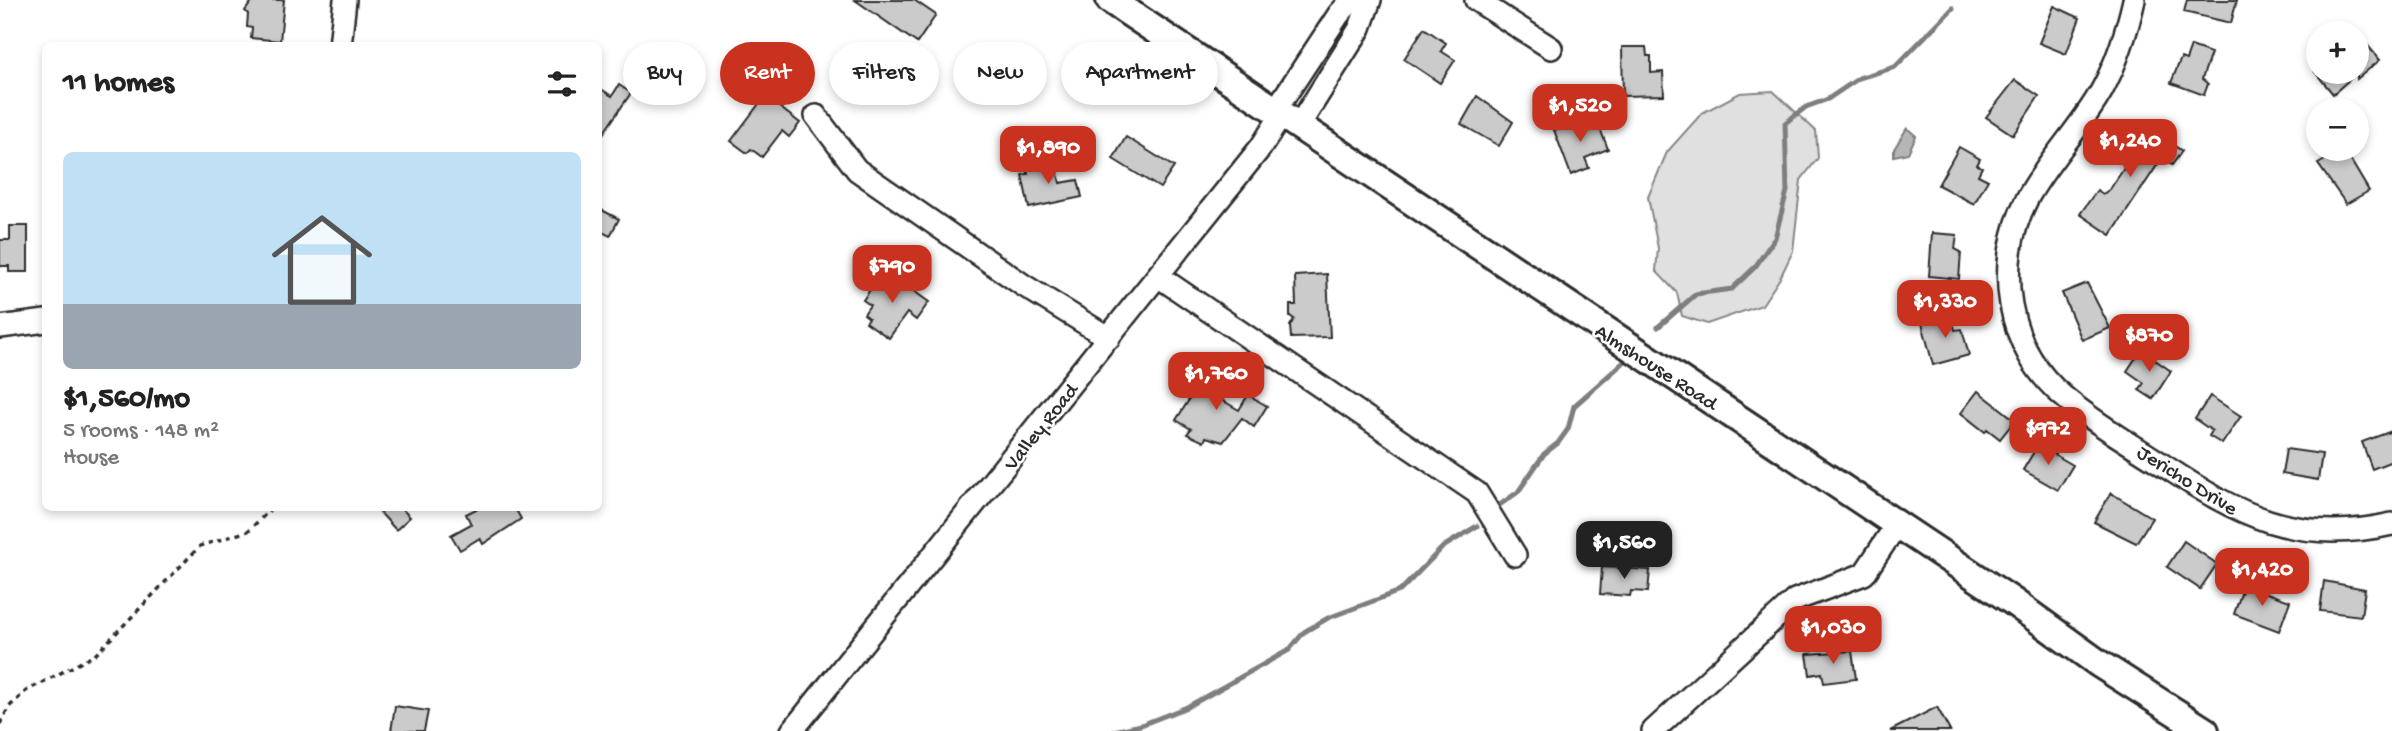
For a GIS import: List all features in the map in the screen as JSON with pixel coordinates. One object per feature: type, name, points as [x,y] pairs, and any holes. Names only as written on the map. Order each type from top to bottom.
[{"type":"main road","name":"Almshouse Road","points":[[1110,0],[1897,524],[2098,663],[2205,731]]},
{"type":"street","points":[[340,42],[345,0]]},
{"type":"street","points":[[1285,118],[1339,14],[1352,0]]},
{"type":"street","points":[[1285,118],[1360,28],[1370,0]]},
{"type":"street","points":[[1476,0],[1551,48]]},
{"type":"street","name":"Jericho Drive","points":[[2134,0],[2122,44],[2101,93],[2028,197],[2018,218],[2012,240],[2008,285],[2011,307],[2024,346],[2038,371],[2063,397],[2216,500],[2244,514],[2304,530],[2357,530],[2392,524]]},
{"type":"street","points":[[816,116],[857,170],[1023,285],[1109,338]]},
{"type":"street","name":"Valley Road","points":[[792,731],[1285,118]]},
{"type":"street","points":[[1158,276],[1477,493],[1515,555]]},
{"type":"street","points":[[0,327],[42,322]]},
{"type":"street","points":[[1653,731],[1795,600],[1864,574],[1897,524]]},
{"type":"path","points":[[0,724],[9,708],[26,691],[95,655],[200,545],[248,531],[269,511]]},
{"type":"shaded area","points":[[1773,91],[1816,131],[1818,158],[1801,180],[1793,251],[1780,278],[1762,305],[1707,324],[1682,316],[1677,293],[1656,271],[1658,248],[1648,197],[1667,152],[1702,113],[1740,93]]},
{"type":"shaded area","points":[[1907,128],[1916,136],[1908,153],[1894,156],[1894,149]]},
{"type":"building","points":[[253,0],[284,0],[280,41],[251,38],[252,28],[247,27],[248,14],[245,11]]},
{"type":"building","points":[[855,0],[914,0],[936,15],[916,42]]},
{"type":"building","points":[[2187,0],[2237,0],[2231,23],[2184,12]]},
{"type":"building","points":[[2054,6],[2080,18],[2066,54],[2039,43]]},
{"type":"building","points":[[1424,28],[1446,43],[1441,51],[1455,60],[1440,83],[1404,59]]},
{"type":"building","points":[[2191,46],[2211,53],[2202,79],[2208,84],[2204,95],[2171,83],[2181,58],[2186,60]]},
{"type":"building","points":[[1622,47],[1646,47],[1647,56],[1651,56],[1651,73],[1663,72],[1664,95],[1623,96]]},
{"type":"building","points":[[2369,47],[2380,60],[2369,69]]},
{"type":"building","points":[[2015,80],[2039,96],[2013,135],[1986,117]]},
{"type":"building","points":[[2325,84],[2344,84],[2333,94]]},
{"type":"building","points":[[619,85],[623,88],[623,105],[602,135],[602,90],[612,96]]},
{"type":"building","points":[[1477,96],[1513,122],[1499,146],[1461,124]]},
{"type":"building","points":[[758,105],[777,105],[800,123],[789,137],[782,131],[762,157],[751,149],[747,153],[731,141]]},
{"type":"building","points":[[1580,120],[1583,127],[1597,121],[1608,149],[1585,158],[1589,168],[1571,175],[1554,130]]},
{"type":"building","points":[[2142,124],[2182,151],[2172,165],[2162,158],[2111,235],[2080,214],[2097,190],[2103,194],[2110,189],[2135,152],[2126,146]]},
{"type":"building","points":[[1126,137],[1174,167],[1160,188],[1113,159]]},
{"type":"building","points":[[1959,147],[1980,159],[1977,165],[1982,167],[1978,175],[1988,180],[1974,204],[1938,185]]},
{"type":"building","points":[[2323,161],[2351,161],[2369,191],[2346,204],[2318,164]]},
{"type":"building","points":[[1039,162],[1041,169],[1056,165],[1060,183],[1078,180],[1082,197],[1029,208],[1022,175],[1028,174],[1026,165]]},
{"type":"building","points":[[602,210],[619,219],[610,236],[602,232]]},
{"type":"building","points":[[10,226],[28,226],[28,272],[9,272],[9,266],[0,266],[0,240],[10,240]]},
{"type":"building","points":[[1932,233],[1957,235],[1955,249],[1961,252],[1959,279],[1929,276]]},
{"type":"building","points":[[890,274],[929,302],[916,320],[907,313],[889,338],[866,322],[869,318],[864,314],[870,305],[863,300],[874,284],[880,288]]},
{"type":"building","points":[[1327,274],[1330,337],[1291,338],[1290,326],[1294,319],[1290,316],[1290,305],[1296,305],[1295,276]]},
{"type":"building","points":[[2087,283],[2110,328],[2082,340],[2062,293]]},
{"type":"building","points":[[1951,315],[1955,330],[1962,329],[1969,355],[1933,365],[1922,323]]},
{"type":"building","points":[[2141,350],[2171,371],[2153,399],[2139,390],[2144,383],[2127,371]]},
{"type":"building","points":[[1207,372],[1224,384],[1215,396],[1239,410],[1248,395],[1267,406],[1254,427],[1242,418],[1223,442],[1206,437],[1204,442],[1187,434],[1191,429],[1176,420]]},
{"type":"building","points":[[1978,391],[2015,420],[2000,439],[1987,429],[1985,432],[1961,413]]},
{"type":"building","points":[[2210,396],[2241,416],[2222,444],[2209,436],[2212,431],[2195,419]]},
{"type":"building","points":[[2392,431],[2392,461],[2372,469],[2362,442]]},
{"type":"building","points":[[2038,445],[2073,465],[2058,490],[2023,470]]},
{"type":"building","points":[[2286,449],[2322,454],[2318,480],[2282,474]]},
{"type":"building","points":[[2111,493],[2152,518],[2136,543],[2094,522]]},
{"type":"building","points":[[379,511],[404,511],[410,517],[396,530]]},
{"type":"building","points":[[472,511],[517,511],[521,519],[483,544],[480,538],[460,550],[451,535],[471,524],[466,514]]},
{"type":"building","points":[[2184,541],[2217,564],[2200,589],[2167,567]]},
{"type":"building","points":[[1602,567],[1650,570],[1648,592],[1631,591],[1630,596],[1600,594]]},
{"type":"building","points":[[2324,581],[2365,589],[2361,616],[2320,611]]},
{"type":"building","points":[[2244,585],[2290,601],[2279,631],[2234,614]]},
{"type":"building","points":[[1852,651],[1856,679],[1824,683],[1822,673],[1810,675],[1807,654]]},
{"type":"building","points":[[395,706],[428,711],[424,731],[391,731]]},
{"type":"building","points":[[1937,707],[1950,731],[1890,731]]},
{"type":"waterway","points":[[1658,327],[1696,294],[1732,289],[1755,267],[1775,238],[1787,191],[1785,123],[1806,107],[1828,99],[1859,78],[1895,67],[1953,8]]},
{"type":"waterway","points":[[1501,504],[1518,492],[1544,454],[1558,443],[1568,429],[1574,406],[1624,362]]},
{"type":"waterway","points":[[1114,731],[1141,725],[1187,707],[1289,650],[1304,632],[1328,618],[1400,591],[1443,547],[1477,526]]}]
